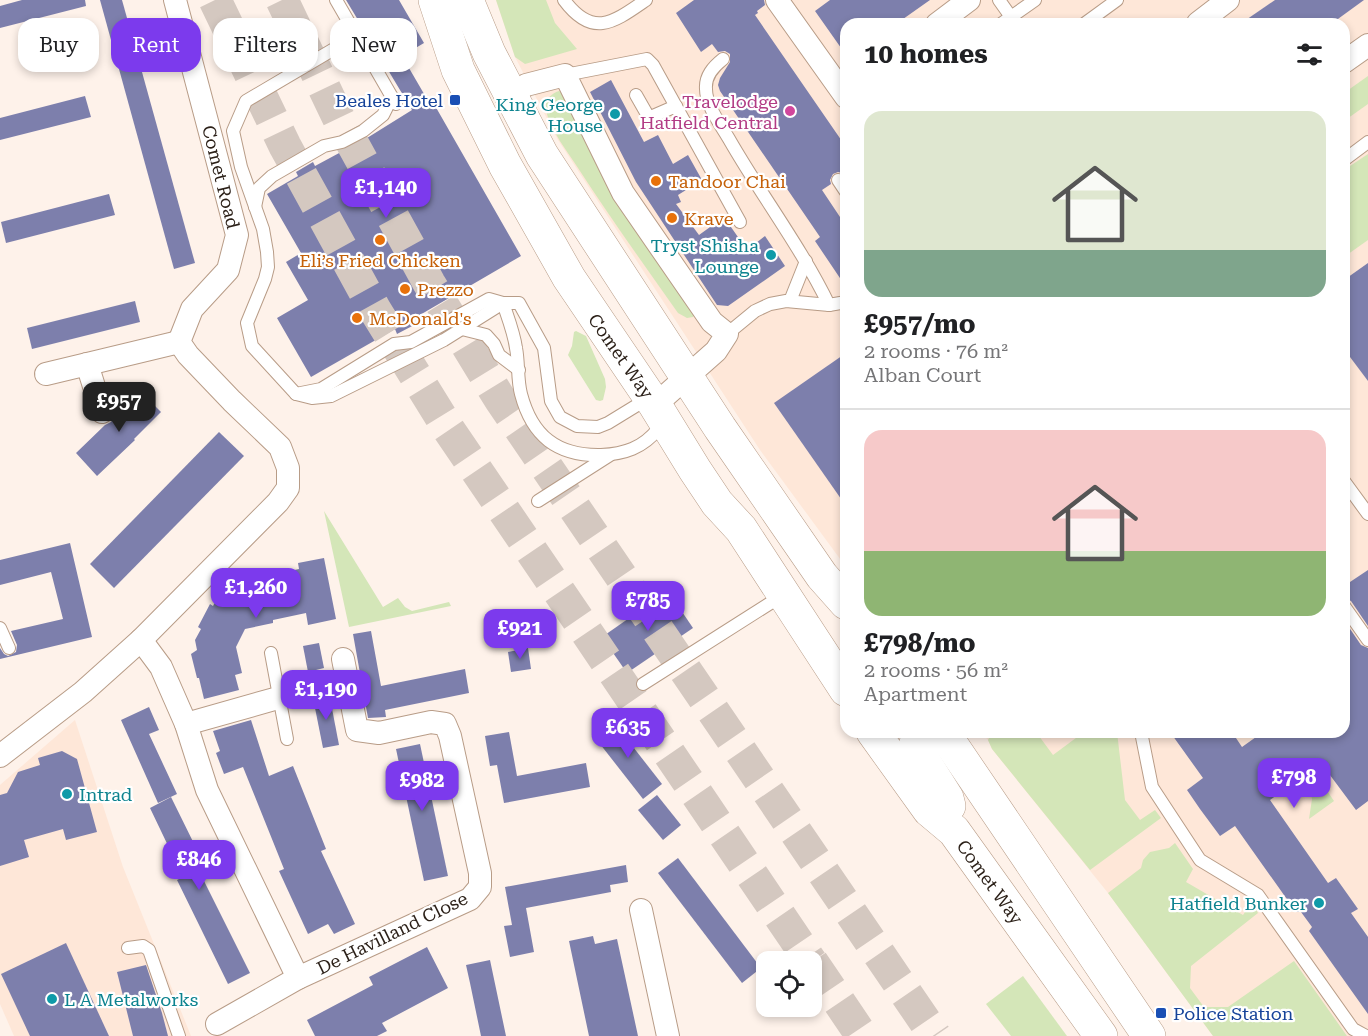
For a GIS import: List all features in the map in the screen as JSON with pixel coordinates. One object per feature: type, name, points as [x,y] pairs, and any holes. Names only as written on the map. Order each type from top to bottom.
[{"type":"main road","name":"Comet Way","points":[[435,0],[458,70],[505,165],[569,278],[656,405],[712,495],[741,529],[840,681]]},
{"type":"main road","points":[[467,0],[489,53],[542,155],[720,428],[822,576],[840,596]]},
{"type":"main road","points":[[687,377],[688,414],[713,458],[736,491],[741,529]]},
{"type":"main road","name":"Comet Way","points":[[878,738],[930,810],[954,831],[1101,1036]]},
{"type":"main road","points":[[954,738],[1149,1036]]},
{"type":"main road","points":[[917,739],[947,798],[954,831]]},
{"type":"street","name":"Comet Road","points":[[175,0],[237,235],[228,270],[192,309],[179,342]]},
{"type":"street","points":[[777,0],[840,87]]},
{"type":"street","points":[[945,18],[969,0]]},
{"type":"street","points":[[1205,18],[1228,0]]},
{"type":"street","points":[[1350,58],[1368,45]]},
{"type":"street","points":[[511,96],[526,85],[565,75],[623,193],[712,322],[727,334],[716,351],[656,405]]},
{"type":"street","points":[[0,756],[83,692],[141,640],[278,502],[288,488],[288,468],[280,447],[225,394],[179,342],[46,374]]},
{"type":"street","points":[[87,364],[102,412]]},
{"type":"street","name":"De Havilland Close","points":[[141,640],[160,667],[186,724],[207,790],[298,978]]},
{"type":"street","name":"De Havilland Close","points":[[217,1024],[298,978],[470,899],[480,887],[480,873],[450,736],[445,724],[431,722],[379,733],[357,730],[343,659]]},
{"type":"street","points":[[186,724],[278,698]]},
{"type":"street","points":[[641,910],[668,1036]]},
{"type":"lane","points":[[336,0],[346,18]]},
{"type":"lane","points":[[564,0],[579,17],[595,24],[604,24],[620,18],[646,0]]},
{"type":"lane","points":[[999,0],[1007,18]]},
{"type":"lane","points":[[1014,18],[1035,0]]},
{"type":"lane","points":[[1092,18],[1117,0]]},
{"type":"lane","points":[[330,51],[246,101],[233,131],[241,167],[263,229],[268,267],[247,322],[252,346],[296,394],[312,398],[331,396],[462,329],[503,303]]},
{"type":"lane","points":[[565,75],[647,59],[653,65],[740,222]]},
{"type":"lane","points":[[723,59],[713,66],[707,78],[705,91],[714,114],[806,261],[829,305]]},
{"type":"lane","points":[[255,208],[259,188],[272,176],[324,146],[342,142],[363,131],[383,116],[394,101],[377,72]]},
{"type":"lane","points":[[636,95],[648,116],[653,117],[675,106]]},
{"type":"lane","points":[[1350,156],[1368,142]]},
{"type":"lane","points":[[790,301],[806,261]]},
{"type":"lane","points":[[296,394],[321,388],[394,344],[411,342],[489,299],[503,303],[519,303],[544,348],[554,410],[568,422],[587,428],[608,423],[639,404],[656,405],[658,429],[650,439],[640,447],[611,454],[589,455],[573,452],[545,439],[532,424],[520,393],[515,341],[503,303]]},
{"type":"lane","points":[[727,334],[755,311],[770,304],[790,301],[829,305],[840,303]]},
{"type":"lane","points":[[462,329],[486,335],[495,344],[499,355],[519,370]]},
{"type":"lane","points":[[538,501],[611,454]]},
{"type":"lane","points":[[1350,489],[1368,514]]},
{"type":"lane","points":[[643,684],[784,594]]},
{"type":"lane","points":[[1350,614],[1368,640]]},
{"type":"lane","points":[[0,628],[9,648]]},
{"type":"lane","points":[[271,652],[287,739]]},
{"type":"lane","points":[[1142,738],[1152,788],[1200,860],[1258,895],[1353,1029],[1366,1036]]},
{"type":"lane","points":[[128,948],[143,946],[149,950],[179,1036]]},
{"type":"shaded area","points":[[496,0],[1368,0],[1368,1036],[1213,1036],[1108,893],[992,749],[986,738],[1350,738],[1350,18],[840,18],[840,559],[760,450],[558,140],[515,57]]},
{"type":"shaded area","points":[[75,720],[123,867],[191,1036],[14,1036],[0,1004],[0,785]]},
{"type":"green space","points":[[496,0],[546,0],[555,23],[577,49],[525,64],[515,57]]},
{"type":"green space","points":[[1368,76],[1368,104],[1350,117],[1350,89]]},
{"type":"green space","points":[[559,91],[568,97],[696,313],[693,317],[687,318],[678,313],[555,133],[548,118],[546,104],[548,98]]},
{"type":"green space","points":[[1368,154],[1368,240],[1350,253],[1350,166]]},
{"type":"green space","points":[[576,331],[586,336],[605,379],[603,400],[596,400],[568,355]]},
{"type":"green space","points":[[324,511],[383,607],[398,598],[405,607],[412,611],[449,602],[451,606],[349,627]]},
{"type":"green space","points":[[989,738],[1040,738],[1053,755],[1076,738],[1118,738],[1125,800],[1140,820],[1155,810],[1161,818],[1090,870],[992,749]]},
{"type":"green space","points":[[1317,776],[1334,801],[1309,819],[1312,799],[1308,782]]},
{"type":"green space","points":[[1175,843],[1193,869],[1186,882],[1243,915],[1252,902],[1258,913],[1191,966],[1190,988],[1204,1007],[1228,1007],[1294,961],[1347,1036],[1213,1036],[1108,893],[1141,868],[1143,860],[1150,852],[1169,848]]},
{"type":"green space","points":[[1023,976],[1067,1036],[1011,1036],[986,1004]]},
{"type":"building","points":[[22,0],[85,0],[86,6],[39,18],[18,18],[18,23],[0,28],[0,6]]},
{"type":"building","points":[[100,0],[122,0],[127,18],[111,18],[111,40]]},
{"type":"building","points":[[346,0],[399,0],[409,18],[357,18]]},
{"type":"building","name":"Travelodge Hatfield Central","points":[[694,0],[764,0],[765,5],[755,15],[840,138],[840,172],[833,174],[831,184],[822,190],[840,217],[840,278],[815,241],[820,237],[720,91],[718,85],[730,62],[730,54],[725,51],[718,52],[712,44],[701,52],[676,13]]},
{"type":"building","points":[[830,0],[930,0],[904,18],[840,18],[840,46],[815,11]]},
{"type":"building","points":[[1275,0],[1364,0],[1339,18],[1249,18]]},
{"type":"building","points":[[417,31],[424,43],[417,47]]},
{"type":"building","points":[[120,72],[142,72],[195,263],[174,269]]},
{"type":"building","points":[[389,72],[411,72],[427,99],[430,97],[521,256],[413,319],[416,324],[397,334],[395,329],[311,377],[277,318],[308,300],[286,262],[301,253],[267,194],[298,176],[296,172],[313,162],[315,166],[412,110]]},
{"type":"building","points":[[611,80],[644,142],[658,135],[673,164],[688,155],[702,180],[678,195],[681,202],[676,204],[699,235],[724,217],[747,250],[765,236],[785,266],[728,306],[717,305],[636,182],[590,92]]},
{"type":"building","points":[[85,96],[91,117],[0,140],[0,118]]},
{"type":"building","points":[[109,194],[115,215],[6,243],[1,222]]},
{"type":"building","points":[[1368,263],[1368,381],[1350,357],[1350,276]]},
{"type":"building","points":[[135,301],[140,322],[32,349],[27,328]]},
{"type":"building","points":[[840,357],[840,497],[774,403]]},
{"type":"building","points":[[139,390],[161,412],[97,476],[76,453],[111,422],[115,413]]},
{"type":"building","points":[[219,432],[244,456],[114,588],[90,564]]},
{"type":"building","points":[[70,543],[92,637],[0,659],[0,648],[8,656],[16,652],[17,645],[11,631],[63,619],[51,572],[0,585],[0,560]]},
{"type":"building","points":[[324,558],[336,619],[308,625],[306,613],[245,629],[236,647],[242,673],[235,675],[239,690],[204,699],[191,654],[197,650],[195,640],[201,629],[198,627],[210,604],[213,606],[219,595],[232,593],[230,584],[299,569],[298,563]]},
{"type":"building","points":[[1368,570],[1368,626],[1350,601],[1350,582]]},
{"type":"building","points":[[668,591],[693,628],[627,673],[602,637]]},
{"type":"building","points":[[1350,629],[1361,645],[1368,648],[1368,801],[1356,810],[1321,763],[1270,800],[1328,883],[1336,878],[1358,909],[1351,913],[1368,937],[1368,1014],[1309,931],[1312,927],[1301,912],[1296,912],[1235,826],[1220,836],[1200,809],[1187,790],[1203,778],[1174,738],[1236,738],[1242,747],[1255,738],[1350,738]]},
{"type":"building","points":[[371,631],[381,686],[465,669],[469,693],[385,710],[386,717],[368,718],[353,634]]},
{"type":"building","points":[[319,643],[324,668],[308,672],[303,646]]},
{"type":"building","points":[[528,648],[531,669],[511,672],[508,652]]},
{"type":"building","points":[[329,693],[339,745],[323,748],[313,698]]},
{"type":"building","points":[[149,707],[159,730],[149,734],[177,794],[158,803],[121,720]]},
{"type":"building","points":[[251,720],[269,776],[293,766],[326,849],[321,851],[355,924],[334,934],[328,924],[308,934],[279,871],[284,869],[243,767],[224,774],[216,753],[220,751],[213,731]]},
{"type":"building","points":[[612,720],[662,784],[643,799],[593,735]]},
{"type":"building","points":[[509,732],[517,776],[586,763],[590,787],[504,803],[497,765],[490,766],[485,736]]},
{"type":"building","points":[[420,744],[448,876],[424,881],[396,749]]},
{"type":"building","points":[[62,751],[77,759],[97,832],[66,840],[63,829],[24,840],[29,857],[0,866],[0,795],[7,793],[18,772],[40,765],[38,758]]},
{"type":"building","points":[[657,795],[681,825],[663,840],[638,810]]},
{"type":"building","points":[[171,797],[205,866],[198,869],[250,973],[228,984],[177,880],[183,877],[150,808]]},
{"type":"building","points":[[678,858],[756,961],[756,972],[742,983],[658,873]]},
{"type":"building","points":[[626,865],[628,882],[610,885],[611,892],[526,908],[534,952],[510,957],[504,926],[512,925],[505,887]]},
{"type":"building","points":[[593,936],[595,944],[617,939],[638,1036],[589,1036],[569,941]]},
{"type":"building","name":"L A Metalworks","points":[[66,943],[109,1036],[30,1036],[1,974]]},
{"type":"building","points":[[427,947],[448,988],[382,1023],[387,1031],[377,1036],[315,1036],[307,1020],[373,985],[369,977]]},
{"type":"building","points":[[490,960],[506,1036],[481,1036],[466,965]]},
{"type":"building","points":[[146,965],[168,1036],[133,1036],[117,972]]},
{"type":"tunnel","points":[[215,0],[285,146],[375,310],[449,430],[804,951]]},
{"type":"tunnel","points":[[282,0],[339,119],[429,283],[500,399],[935,1036]]},
{"type":"tunnel","points":[[822,977],[862,1036]]},
{"type":"place","name":"Beales Hotel","points":[[455,100]]},
{"type":"place","name":"Travelodge Hatfield Central","points":[[790,111]]},
{"type":"place","name":"King George House","points":[[615,114]]},
{"type":"place","name":"Tandoor Chai","points":[[656,181]]},
{"type":"place","name":"Krave","points":[[672,218]]},
{"type":"place","name":"Eli’s Fried Chicken","points":[[380,240]]},
{"type":"place","name":"Tryst Shisha Lounge","points":[[771,255]]},
{"type":"place","name":"Prezzo","points":[[405,289]]},
{"type":"place","name":"McDonald's","points":[[357,318]]},
{"type":"place","name":"Intrad","points":[[67,794]]},
{"type":"place","name":"Hatfield Bunker","points":[[1319,903]]},
{"type":"place","name":"L A Metalworks","points":[[52,999]]},
{"type":"place","name":"Police Station","points":[[1161,1013]]}]
